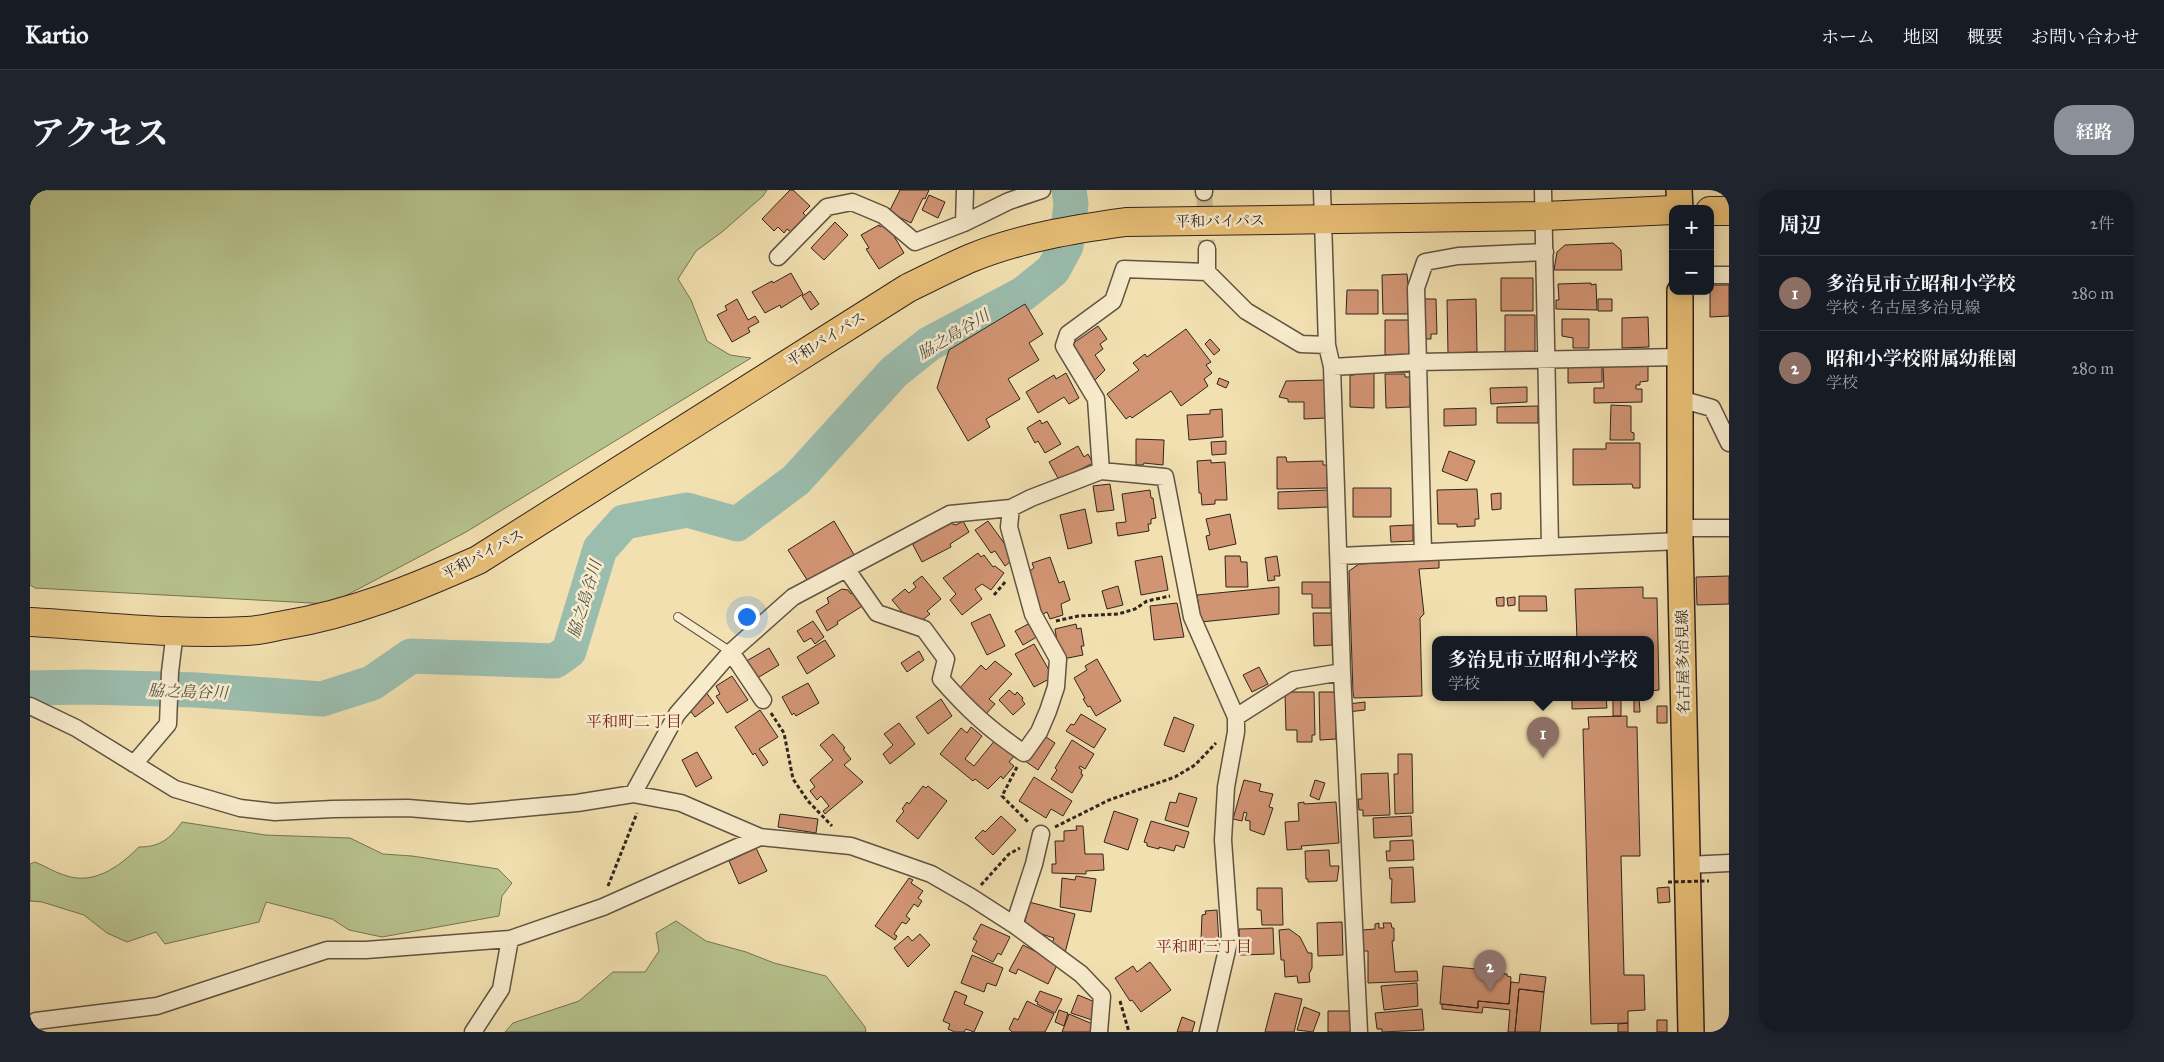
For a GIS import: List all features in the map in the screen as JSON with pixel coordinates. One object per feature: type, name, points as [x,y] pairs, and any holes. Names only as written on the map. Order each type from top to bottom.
[{"type":"highway","name":"平和バイパス","points":[[33,622],[175,631],[248,631],[314,620],[368,605],[428,583],[478,560],[908,288],[973,258],[1034,239],[1083,228],[1126,222],[1323,219],[1544,203],[1669,210]]},
{"type":"highway","points":[[1714,211],[1729,211]]},
{"type":"main road","points":[[1679,190],[1680,205]]},
{"type":"main road","name":"名古屋多治見線","points":[[1680,295],[1680,534],[1691,1032]]},
{"type":"street","points":[[964,224],[965,190]]},
{"type":"street","points":[[778,257],[827,207],[852,202],[883,215],[916,242],[964,224],[1009,201],[1042,190]]},
{"type":"street","points":[[1322,190],[1327,345],[1332,366],[1342,672],[1359,1032]]},
{"type":"street","points":[[1544,203],[1550,546]]},
{"type":"street","points":[[1207,250],[1207,272]]},
{"type":"street","points":[[1423,552],[1416,288],[1426,262],[1458,256],[1545,252]]},
{"type":"street","points":[[1101,471],[1096,399],[1064,346],[1068,334],[1113,301],[1124,269],[1207,272],[1246,311],[1301,344],[1327,345]]},
{"type":"street","points":[[1714,275],[1729,275]]},
{"type":"street","points":[[1332,366],[1418,362],[1680,357]]},
{"type":"street","points":[[1680,399],[1712,408],[1729,442]]},
{"type":"street","points":[[639,795],[677,714],[731,652],[793,597],[950,514],[1011,508],[1101,471],[1165,477],[1192,617],[1236,717],[1236,732],[1226,787],[1223,840],[1230,937],[1208,1032]]},
{"type":"street","points":[[847,570],[877,613],[924,629],[946,659],[941,679],[966,707],[994,733],[1024,753],[1039,732],[1056,687],[1058,659],[1033,614],[1009,527],[1011,508]]},
{"type":"street","points":[[1339,556],[1550,546],[1729,528]]},
{"type":"street","points":[[134,764],[168,724],[170,672],[175,631]]},
{"type":"street","points":[[731,652],[762,700]]},
{"type":"street","points":[[1236,717],[1294,680],[1342,672]]},
{"type":"street","points":[[30,706],[76,728],[175,789],[240,808],[274,812],[408,808],[468,813],[639,795],[681,803],[760,838],[851,846],[931,874],[1016,926],[1081,974],[1102,996],[1099,1032]]},
{"type":"street","points":[[1016,926],[1016,919],[1034,864],[1041,834]]},
{"type":"street","points":[[36,1021],[157,1006],[327,950],[366,950],[510,939],[603,907],[760,838]]},
{"type":"street","points":[[1687,865],[1729,863]]},
{"type":"street","points":[[473,1032],[501,988],[510,939]]},
{"type":"lane","points":[[678,617],[731,652]]},
{"type":"path","points":[[1042,628],[1064,618],[1118,614],[1135,609],[1147,601],[1188,593]]},
{"type":"path","points":[[762,700],[784,733],[793,778],[808,801],[851,846]]},
{"type":"path","points":[[970,898],[1010,854],[1041,834],[1073,820],[1109,800],[1176,777],[1195,765],[1219,741],[1236,717]]},
{"type":"path","points":[[1024,753],[1002,796],[1041,834]]},
{"type":"path","points":[[603,907],[639,795]]},
{"type":"path","points":[[1668,882],[1709,881]]},
{"type":"green space","points":[[30,190],[767,190],[763,196],[722,232],[696,251],[678,279],[691,300],[707,341],[730,355],[751,358],[466,532],[330,604],[35,588],[30,585]]},
{"type":"green space","points":[[182,822],[265,835],[350,838],[383,854],[412,856],[498,869],[512,883],[502,896],[499,916],[382,937],[349,930],[332,919],[266,902],[259,922],[165,944],[156,932],[127,942],[107,933],[84,915],[42,902],[30,901],[30,864],[35,862],[60,874],[75,878],[95,876],[114,868],[139,847],[159,844],[164,841]]},
{"type":"green space","points":[[676,921],[706,941],[746,952],[774,963],[826,976],[865,1027],[866,1032],[505,1032],[513,1023],[579,1001],[613,972],[645,972],[659,951],[656,933]]},
{"type":"building","points":[[790,190],[793,190],[810,206],[803,213],[806,216],[791,232],[787,229],[784,233],[778,227],[774,231],[762,219]]},
{"type":"building","points":[[900,190],[929,190],[911,223],[889,212]]},
{"type":"building","points":[[929,195],[945,202],[938,218],[922,210]]},
{"type":"building","points":[[835,222],[848,235],[824,260],[811,248]]},
{"type":"building","points":[[884,224],[888,226],[904,253],[879,269],[866,249],[869,248],[861,235]]},
{"type":"building","points":[[1613,243],[1621,250],[1622,270],[1554,270],[1557,252],[1565,245]]},
{"type":"building","points":[[791,273],[803,294],[781,308],[780,305],[765,313],[752,292]]},
{"type":"building","points":[[1407,274],[1410,304],[1408,304],[1408,314],[1383,314],[1382,275]]},
{"type":"building","points":[[1501,278],[1533,278],[1533,311],[1501,311]]},
{"type":"building","points":[[1591,283],[1591,285],[1596,284],[1597,310],[1556,309],[1556,300],[1559,300],[1558,284]]},
{"type":"building","points":[[1714,285],[1729,285],[1729,316],[1710,317],[1710,295],[1714,295]]},
{"type":"building","points":[[1347,290],[1378,290],[1378,314],[1346,314]]},
{"type":"building","points":[[810,291],[819,304],[811,310],[802,296]]},
{"type":"building","points":[[737,299],[748,320],[755,316],[759,322],[748,328],[750,332],[732,342],[717,315],[727,310],[725,306]]},
{"type":"building","points":[[1422,299],[1436,299],[1437,334],[1431,334],[1431,339],[1423,339]]},
{"type":"building","points":[[1476,299],[1477,352],[1448,353],[1447,300]]},
{"type":"building","points":[[1598,299],[1612,299],[1612,311],[1598,311]]},
{"type":"building","points":[[1025,304],[1043,334],[1029,343],[1039,360],[1008,379],[1020,399],[986,419],[990,427],[968,441],[937,388],[949,350]]},
{"type":"building","points":[[1505,315],[1535,315],[1535,353],[1505,353]]},
{"type":"building","points":[[1648,317],[1649,347],[1622,348],[1622,318]]},
{"type":"building","points":[[1562,319],[1589,319],[1589,348],[1573,348],[1573,338],[1562,336]]},
{"type":"building","points":[[1385,320],[1409,320],[1409,355],[1385,355]]},
{"type":"building","points":[[1098,326],[1107,339],[1100,344],[1103,349],[1095,355],[1105,370],[1094,381],[1082,363],[1084,361],[1072,344]]},
{"type":"building","points":[[1186,329],[1211,362],[1206,365],[1212,373],[1204,379],[1208,386],[1181,406],[1171,391],[1132,418],[1130,416],[1126,419],[1107,394],[1139,370],[1133,363],[1145,354],[1147,357]]},
{"type":"building","points":[[1210,339],[1220,350],[1214,355],[1205,344]]},
{"type":"building","points":[[1648,364],[1648,381],[1640,382],[1640,385],[1636,385],[1636,389],[1642,389],[1642,402],[1594,403],[1594,388],[1604,388],[1603,365]]},
{"type":"building","points":[[1568,365],[1602,365],[1602,382],[1568,383]]},
{"type":"building","points":[[1354,371],[1374,371],[1374,408],[1350,407],[1350,375],[1354,375]]},
{"type":"building","points":[[1066,373],[1079,398],[1069,404],[1064,397],[1038,413],[1026,392],[1054,375],[1056,379]]},
{"type":"building","points":[[1385,374],[1405,374],[1405,377],[1410,377],[1410,407],[1386,408]]},
{"type":"building","points":[[1219,378],[1229,382],[1226,388],[1217,384]]},
{"type":"building","points":[[1325,380],[1326,418],[1304,419],[1304,402],[1288,402],[1288,399],[1279,397],[1286,381]]},
{"type":"building","points":[[1527,387],[1527,402],[1491,404],[1490,388]]},
{"type":"building","points":[[1611,405],[1631,406],[1631,432],[1634,433],[1634,440],[1610,440]]},
{"type":"building","points":[[1538,406],[1538,423],[1497,423],[1497,407]]},
{"type":"building","points":[[1476,408],[1476,425],[1444,426],[1444,409]]},
{"type":"building","points":[[1222,409],[1223,437],[1189,440],[1187,415],[1210,414],[1210,410]]},
{"type":"building","points":[[1040,420],[1042,424],[1047,421],[1061,444],[1045,453],[1038,441],[1035,443],[1027,428]]},
{"type":"building","points":[[1136,439],[1164,440],[1163,465],[1144,463],[1143,465],[1136,465]]},
{"type":"building","points":[[1226,441],[1226,454],[1212,455],[1211,442]]},
{"type":"building","points":[[1606,443],[1640,443],[1640,488],[1633,488],[1632,484],[1573,485],[1573,449],[1606,449]]},
{"type":"building","points":[[1078,446],[1084,457],[1088,454],[1093,463],[1059,480],[1049,462]]},
{"type":"building","points":[[1449,451],[1475,461],[1467,481],[1442,471]]},
{"type":"building","points":[[1277,457],[1286,457],[1287,462],[1323,461],[1323,465],[1327,465],[1328,488],[1277,489]]},
{"type":"building","points":[[1211,460],[1211,463],[1225,462],[1227,500],[1215,500],[1215,504],[1202,505],[1201,493],[1199,493],[1197,461]]},
{"type":"building","points":[[1110,484],[1114,510],[1097,512],[1093,486]]},
{"type":"building","points":[[1353,488],[1391,488],[1391,517],[1353,517]]},
{"type":"building","points":[[1477,489],[1479,519],[1475,519],[1475,526],[1457,527],[1457,524],[1438,524],[1437,490]]},
{"type":"building","points":[[1150,490],[1156,518],[1151,519],[1151,524],[1148,524],[1149,531],[1118,536],[1116,523],[1126,522],[1122,494]]},
{"type":"building","points":[[1328,490],[1328,507],[1278,509],[1278,492]]},
{"type":"building","points":[[1501,493],[1501,509],[1492,510],[1491,494]]},
{"type":"building","points":[[1085,509],[1092,543],[1068,549],[1060,515]]},
{"type":"building","points":[[1230,514],[1236,544],[1209,550],[1206,536],[1210,535],[1206,519]]},
{"type":"building","points":[[834,521],[856,558],[809,583],[788,550]]},
{"type":"building","points":[[963,521],[969,532],[950,544],[951,547],[922,562],[913,545],[916,540],[950,523],[956,525]]},
{"type":"building","points":[[988,521],[1015,558],[1005,566],[995,551],[991,553],[975,530]]},
{"type":"building","points":[[1413,525],[1413,541],[1391,542],[1390,526]]},
{"type":"building","points":[[978,553],[981,557],[984,555],[993,567],[995,566],[1004,573],[991,590],[982,584],[975,589],[982,599],[962,615],[950,600],[956,594],[943,578]]},
{"type":"building","points":[[1162,556],[1168,590],[1141,595],[1135,561]]},
{"type":"building","points":[[1225,556],[1240,556],[1241,562],[1247,562],[1248,587],[1226,587]]},
{"type":"building","points":[[1277,556],[1280,576],[1274,576],[1275,580],[1268,581],[1265,558]]},
{"type":"building","points":[[1050,557],[1059,583],[1064,581],[1070,600],[1061,604],[1063,615],[1050,619],[1047,612],[1041,615],[1027,573],[1034,568],[1032,563]]},
{"type":"building","points":[[1439,560],[1439,568],[1419,569],[1424,614],[1420,618],[1422,696],[1354,698],[1349,571],[1359,564]]},
{"type":"building","points":[[922,576],[941,599],[927,611],[930,614],[920,622],[909,620],[892,600],[905,589],[909,593],[916,587],[913,583]]},
{"type":"building","points":[[1729,576],[1729,604],[1697,605],[1696,577]]},
{"type":"building","points":[[1302,582],[1330,582],[1330,608],[1312,608],[1312,594],[1302,594]]},
{"type":"building","points":[[1118,586],[1123,605],[1107,609],[1102,591]]},
{"type":"building","points":[[1279,587],[1279,614],[1201,622],[1197,595]]},
{"type":"building","points":[[1643,587],[1643,598],[1657,598],[1659,690],[1654,691],[1654,636],[1577,636],[1575,589]]},
{"type":"building","points":[[842,589],[848,590],[851,594],[856,591],[864,605],[837,622],[838,624],[827,631],[816,611],[829,603],[827,598]]},
{"type":"building","points":[[1519,596],[1546,596],[1547,611],[1519,611]]},
{"type":"building","points":[[1504,597],[1504,606],[1497,606],[1496,598]]},
{"type":"building","points":[[1515,597],[1515,605],[1508,606],[1507,598]]},
{"type":"building","points":[[1177,603],[1184,637],[1154,640],[1150,606]]},
{"type":"building","points":[[1313,613],[1332,613],[1332,645],[1314,646]]},
{"type":"building","points":[[990,614],[1005,646],[987,655],[971,623]]},
{"type":"building","points":[[813,621],[824,637],[815,644],[811,638],[804,642],[797,631]]},
{"type":"building","points":[[1032,622],[1040,635],[1023,645],[1015,631]]},
{"type":"building","points":[[1076,624],[1077,629],[1081,628],[1084,646],[1081,646],[1083,655],[1063,659],[1058,648],[1055,629]]},
{"type":"building","points":[[825,640],[835,656],[807,674],[797,657]]},
{"type":"building","points":[[1034,644],[1053,677],[1034,687],[1015,654]]},
{"type":"building","points":[[769,648],[779,665],[754,680],[743,663]]},
{"type":"building","points":[[919,651],[924,660],[907,672],[901,663]]},
{"type":"building","points":[[1097,659],[1121,701],[1096,716],[1083,699],[1085,698],[1074,678],[1087,670],[1085,666]]},
{"type":"building","points":[[995,661],[1012,674],[989,699],[995,704],[985,715],[958,690],[981,665],[986,670]]},
{"type":"building","points":[[1259,667],[1268,684],[1252,692],[1243,675]]},
{"type":"building","points":[[732,676],[748,700],[727,713],[716,696],[720,694],[716,686]]},
{"type":"building","points":[[808,683],[819,703],[796,716],[794,713],[792,715],[782,697]]},
{"type":"building","points":[[1009,690],[1015,695],[1017,692],[1023,698],[1022,700],[1025,704],[1013,715],[999,700]]},
{"type":"building","points":[[705,691],[714,703],[695,717],[689,709],[702,699],[699,695]]},
{"type":"building","points":[[1285,692],[1314,692],[1315,735],[1312,735],[1312,742],[1297,742],[1297,730],[1286,730]]},
{"type":"building","points":[[1319,692],[1336,692],[1336,739],[1320,740]]},
{"type":"building","points":[[941,699],[952,716],[928,734],[916,717]]},
{"type":"building","points":[[1572,701],[1606,701],[1607,708],[1572,709]]},
{"type":"building","points":[[1613,701],[1621,701],[1621,716],[1613,716]]},
{"type":"building","points":[[1634,701],[1639,701],[1640,712],[1634,712]]},
{"type":"building","points":[[1365,702],[1365,710],[1348,712],[1348,704]]},
{"type":"building","points":[[1657,706],[1667,706],[1667,723],[1657,723]]},
{"type":"building","points":[[760,710],[778,737],[759,749],[768,762],[763,766],[755,753],[753,755],[735,727]]},
{"type":"building","points":[[1081,714],[1106,729],[1094,748],[1066,731],[1071,724],[1074,725]]},
{"type":"building","points":[[1627,716],[1627,727],[1637,727],[1640,856],[1621,856],[1624,975],[1644,975],[1645,1010],[1628,1011],[1628,1023],[1591,1024],[1583,729],[1589,729],[1588,717]]},
{"type":"building","points":[[1174,717],[1194,725],[1184,752],[1164,745]]},
{"type":"building","points":[[899,723],[915,744],[890,764],[883,754],[893,745],[884,734]]},
{"type":"building","points":[[971,727],[982,736],[965,759],[974,766],[996,739],[1015,755],[1009,762],[1014,766],[1003,779],[1001,776],[988,789],[975,779],[973,781],[940,754],[961,728],[967,733]]},
{"type":"building","points":[[833,734],[845,748],[843,749],[851,759],[844,765],[863,782],[825,814],[823,811],[829,806],[821,796],[817,800],[810,791],[815,787],[810,780],[833,760],[820,745]]},
{"type":"building","points":[[1043,735],[1055,743],[1038,770],[1025,761]]},
{"type":"building","points":[[1072,740],[1094,754],[1085,769],[1080,766],[1081,774],[1083,775],[1072,793],[1051,779],[1057,770],[1055,768]]},
{"type":"building","points":[[697,752],[712,778],[696,787],[682,760]]},
{"type":"building","points":[[1398,754],[1412,754],[1413,813],[1395,814],[1394,774],[1398,774]]},
{"type":"building","points":[[1388,773],[1390,815],[1363,816],[1363,810],[1359,810],[1358,799],[1362,799],[1361,774]]},
{"type":"building","points":[[1034,777],[1072,801],[1063,816],[1051,809],[1046,818],[1019,801]]},
{"type":"building","points":[[1244,780],[1261,784],[1259,791],[1273,794],[1269,807],[1273,808],[1264,835],[1250,830],[1250,821],[1245,820],[1247,813],[1244,812],[1242,821],[1233,819]]},
{"type":"building","points":[[1315,780],[1325,783],[1319,800],[1310,796]]},
{"type":"building","points":[[923,786],[926,788],[928,786],[947,801],[918,839],[896,821],[904,811],[902,809],[907,802],[909,804]]},
{"type":"building","points":[[1179,793],[1197,798],[1188,827],[1165,820],[1170,802],[1176,803]]},
{"type":"building","points":[[1304,802],[1304,804],[1336,802],[1339,843],[1301,846],[1302,849],[1287,850],[1285,822],[1299,821],[1298,803]]},
{"type":"building","points":[[1114,811],[1138,819],[1128,850],[1104,842]]},
{"type":"building","points":[[780,814],[818,819],[816,833],[778,827]]},
{"type":"building","points":[[1001,816],[1016,830],[993,855],[975,838],[983,830],[985,832]]},
{"type":"building","points":[[1411,816],[1412,836],[1374,838],[1373,818]]},
{"type":"building","points":[[1151,821],[1189,832],[1184,848],[1176,845],[1174,851],[1147,846],[1147,843],[1144,842]]},
{"type":"building","points":[[1076,826],[1083,826],[1085,854],[1103,854],[1104,870],[1086,871],[1086,874],[1052,873],[1052,864],[1056,864],[1055,841],[1064,841],[1064,831],[1077,830]]},
{"type":"building","points":[[1413,840],[1414,860],[1387,861],[1386,851],[1390,851],[1390,841]]},
{"type":"building","points":[[756,848],[767,871],[739,884],[729,861]]},
{"type":"building","points":[[1329,850],[1330,866],[1339,866],[1337,881],[1308,882],[1308,879],[1306,879],[1305,851]]},
{"type":"building","points":[[1413,867],[1415,902],[1391,903],[1392,879],[1390,879],[1389,868]]},
{"type":"building","points":[[1076,876],[1096,879],[1091,912],[1060,907],[1062,878],[1075,880]]},
{"type":"building","points":[[909,878],[913,880],[911,883],[923,891],[918,898],[922,901],[918,907],[914,904],[906,916],[910,919],[906,924],[902,922],[894,934],[897,936],[895,940],[875,926]]},
{"type":"building","points":[[1669,887],[1670,902],[1658,903],[1657,888]]},
{"type":"building","points":[[1257,888],[1282,888],[1283,925],[1262,925],[1261,910],[1257,910]]},
{"type":"building","points":[[1029,902],[1075,914],[1065,953],[1051,946],[1054,938],[1032,931],[1025,922]]},
{"type":"building","points":[[1217,910],[1219,944],[1204,945],[1204,940],[1201,940],[1202,915],[1206,914],[1205,911]]},
{"type":"building","points":[[1342,922],[1343,955],[1318,956],[1317,923]]},
{"type":"building","points":[[1379,923],[1379,928],[1384,928],[1383,923],[1391,923],[1392,928],[1394,928],[1394,941],[1392,941],[1395,972],[1417,971],[1418,981],[1368,983],[1368,951],[1363,951],[1362,930],[1375,929],[1375,924]]},
{"type":"building","points":[[981,924],[1010,937],[1001,955],[998,953],[993,962],[972,951],[977,941],[973,939]]},
{"type":"building","points":[[1273,928],[1274,954],[1240,955],[1239,929]]},
{"type":"building","points":[[1289,929],[1300,937],[1308,953],[1312,953],[1312,968],[1309,974],[1310,982],[1298,983],[1297,976],[1285,977],[1284,960],[1281,960],[1279,930]]},
{"type":"building","points":[[920,934],[930,945],[908,967],[894,948],[908,936],[912,941]]},
{"type":"building","points":[[1023,945],[1058,963],[1048,984],[1018,969],[1016,974],[1009,971]]},
{"type":"building","points":[[972,955],[1003,968],[996,986],[987,983],[984,992],[961,983]]},
{"type":"building","points":[[1150,962],[1171,990],[1141,1012],[1132,1000],[1130,1001],[1115,978],[1133,966],[1137,972]]},
{"type":"building","points":[[1443,966],[1488,970],[1487,976],[1493,977],[1493,973],[1507,974],[1507,976],[1511,977],[1509,1004],[1478,1001],[1478,1008],[1440,1004]]},
{"type":"building","points":[[1520,974],[1546,977],[1544,992],[1519,989],[1515,1032],[1508,1032],[1510,1010],[1483,1007],[1482,1013],[1442,1009],[1442,1004],[1478,1008],[1478,1001],[1509,1004],[1511,982],[1519,983]]},
{"type":"building","points":[[1417,983],[1418,1006],[1384,1010],[1381,986]]},
{"type":"building","points":[[1519,989],[1544,992],[1540,1032],[1515,1032]]},
{"type":"building","points":[[955,991],[967,996],[964,1004],[983,1012],[974,1032],[966,1029],[964,1032],[955,1032],[948,1029],[950,1024],[943,1021]]},
{"type":"building","points":[[1040,991],[1062,999],[1055,1013],[1037,1004],[1038,1002],[1035,1001]]},
{"type":"building","points":[[1275,993],[1302,999],[1294,1032],[1265,1032]]},
{"type":"building","points":[[1078,995],[1095,1002],[1095,1021],[1071,1013]]},
{"type":"building","points":[[1027,1001],[1054,1014],[1045,1032],[1012,1032],[1009,1029],[1014,1018],[1018,1020]]},
{"type":"building","points":[[1304,1007],[1320,1013],[1313,1032],[1297,1030]]},
{"type":"building","points":[[1422,1009],[1424,1030],[1382,1032],[1382,1029],[1377,1029],[1375,1013]]},
{"type":"building","points":[[1059,1010],[1068,1013],[1064,1026],[1055,1022]]},
{"type":"building","points":[[1328,1011],[1350,1011],[1351,1032],[1328,1032]]},
{"type":"building","points":[[1069,1014],[1095,1025],[1093,1032],[1062,1032]]},
{"type":"building","points":[[1182,1017],[1195,1022],[1192,1032],[1177,1032]]},
{"type":"building","points":[[1657,1020],[1667,1020],[1667,1032],[1657,1032]]},
{"type":"building","points":[[1628,1023],[1628,1032],[1618,1032],[1618,1024]]},
{"type":"waterway","name":"脇之島谷川","points":[[30,688],[86,687],[196,690],[322,699],[372,683],[411,656],[555,661],[569,651],[600,549],[624,522],[687,510],[737,524],[796,480],[894,372],[929,344],[1023,294],[1053,270],[1066,246],[1071,204],[1069,190]]},
{"type":"tunnel","points":[[1204,192],[1207,249]]},
{"type":"place","name":"多治見市立昭和小学校","points":[[1543,758]]},
{"type":"place","name":"昭和小学校附属幼稚園","points":[[1490,991]]},
{"type":"district","name":"平和町二丁目","points":[[634,721]]},
{"type":"district","name":"平和町三丁目","points":[[1204,946]]}]
